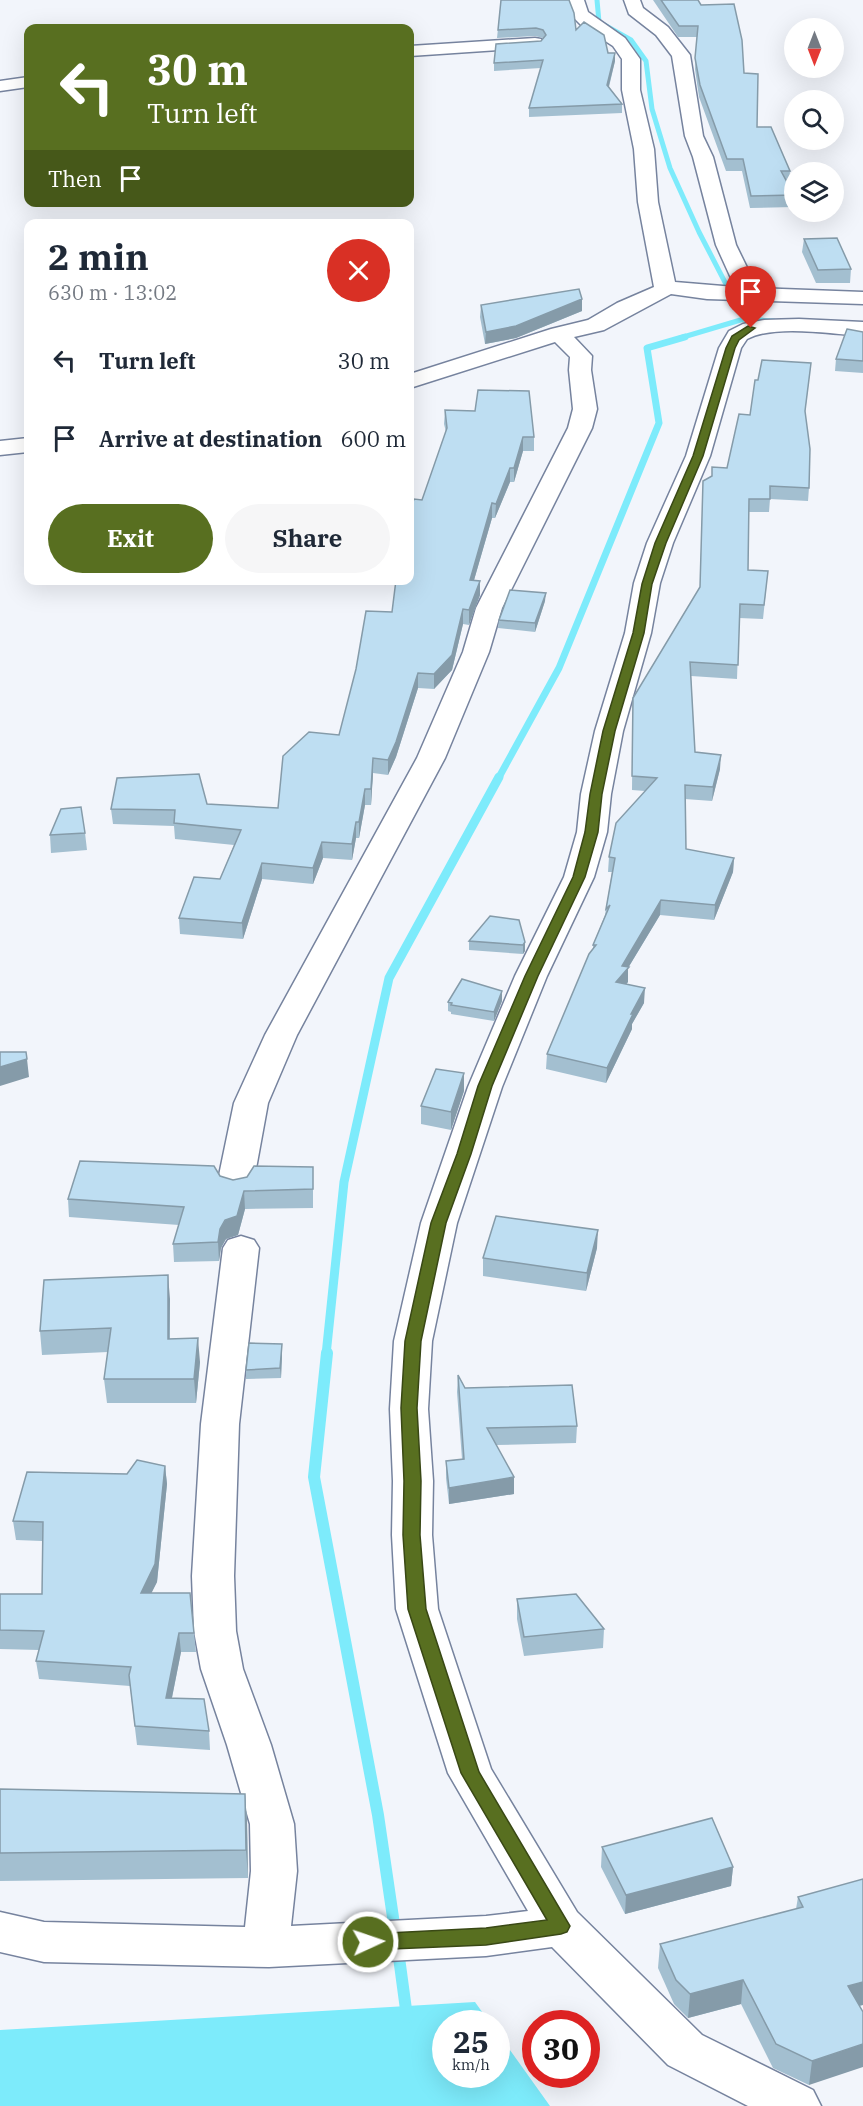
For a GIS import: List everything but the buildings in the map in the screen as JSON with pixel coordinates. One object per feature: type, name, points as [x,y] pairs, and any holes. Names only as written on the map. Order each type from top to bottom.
[{"type":"street","points":[[414,380],[570,345],[596,325],[625,308],[663,291],[665,287],[648,202],[644,149],[631,90],[631,59],[619,42],[588,22],[580,14],[576,0]]},
{"type":"street","points":[[632,0],[635,10],[662,31],[681,55],[694,136],[703,157],[726,245],[746,294]]},
{"type":"street","points":[[414,51],[535,43]]},
{"type":"street","points":[[0,86],[24,83]]},
{"type":"street","points":[[665,287],[707,293],[863,298]]},
{"type":"street","points":[[796,2106],[685,2050],[561,1926],[470,1773],[417,1609],[411,1535],[412,1481],[409,1408],[413,1341],[439,1223],[485,1086],[531,976],[579,877],[592,832],[596,794],[609,731],[638,633],[647,584],[660,543],[688,484],[709,426],[730,348],[735,338],[751,328],[770,326],[863,329]]},
{"type":"street","points":[[235,1185],[251,1103],[281,1035],[431,758],[476,652],[489,608],[580,428],[585,409],[584,388],[570,345]]},
{"type":"street","points":[[0,448],[24,445]]},
{"type":"street","points":[[242,1248],[220,1424],[213,1576],[215,1631],[222,1669],[249,1745],[272,1824],[274,1871],[268,1918],[283,1946]]},
{"type":"street","points":[[0,1932],[44,1942],[283,1946],[486,1936],[561,1926]]},
{"type":"water","points":[[475,2002],[481,2010],[432,2010],[432,2088],[510,2088],[510,2050],[522,2067],[522,2088],[537,2088],[550,2106],[0,2106],[0,2030]]},
{"type":"waterway","points":[[597,0],[599,22],[631,40],[646,61],[652,109],[670,168],[699,232],[744,319]]},
{"type":"waterway","points":[[680,338],[744,319]]},
{"type":"waterway","points":[[744,319],[774,321]]},
{"type":"waterway","points":[[498,779],[559,668],[659,423],[647,348],[685,337]]},
{"type":"waterway","points":[[326,1355],[344,1182],[389,978],[499,777]]},
{"type":"waterway","points":[[327,1353],[314,1477],[378,1815],[395,1931]]},
{"type":"waterway","points":[[398,1950],[407,2017]]},
{"type":"route","points":[[368,1942],[486,1936],[561,1926],[470,1773],[417,1609],[411,1535],[412,1481],[409,1408],[413,1341],[439,1223],[485,1086],[531,976],[579,877],[592,832],[596,794],[609,731],[638,633],[647,584],[660,543],[688,484],[709,426],[730,348],[741,332],[751,328]]}]
